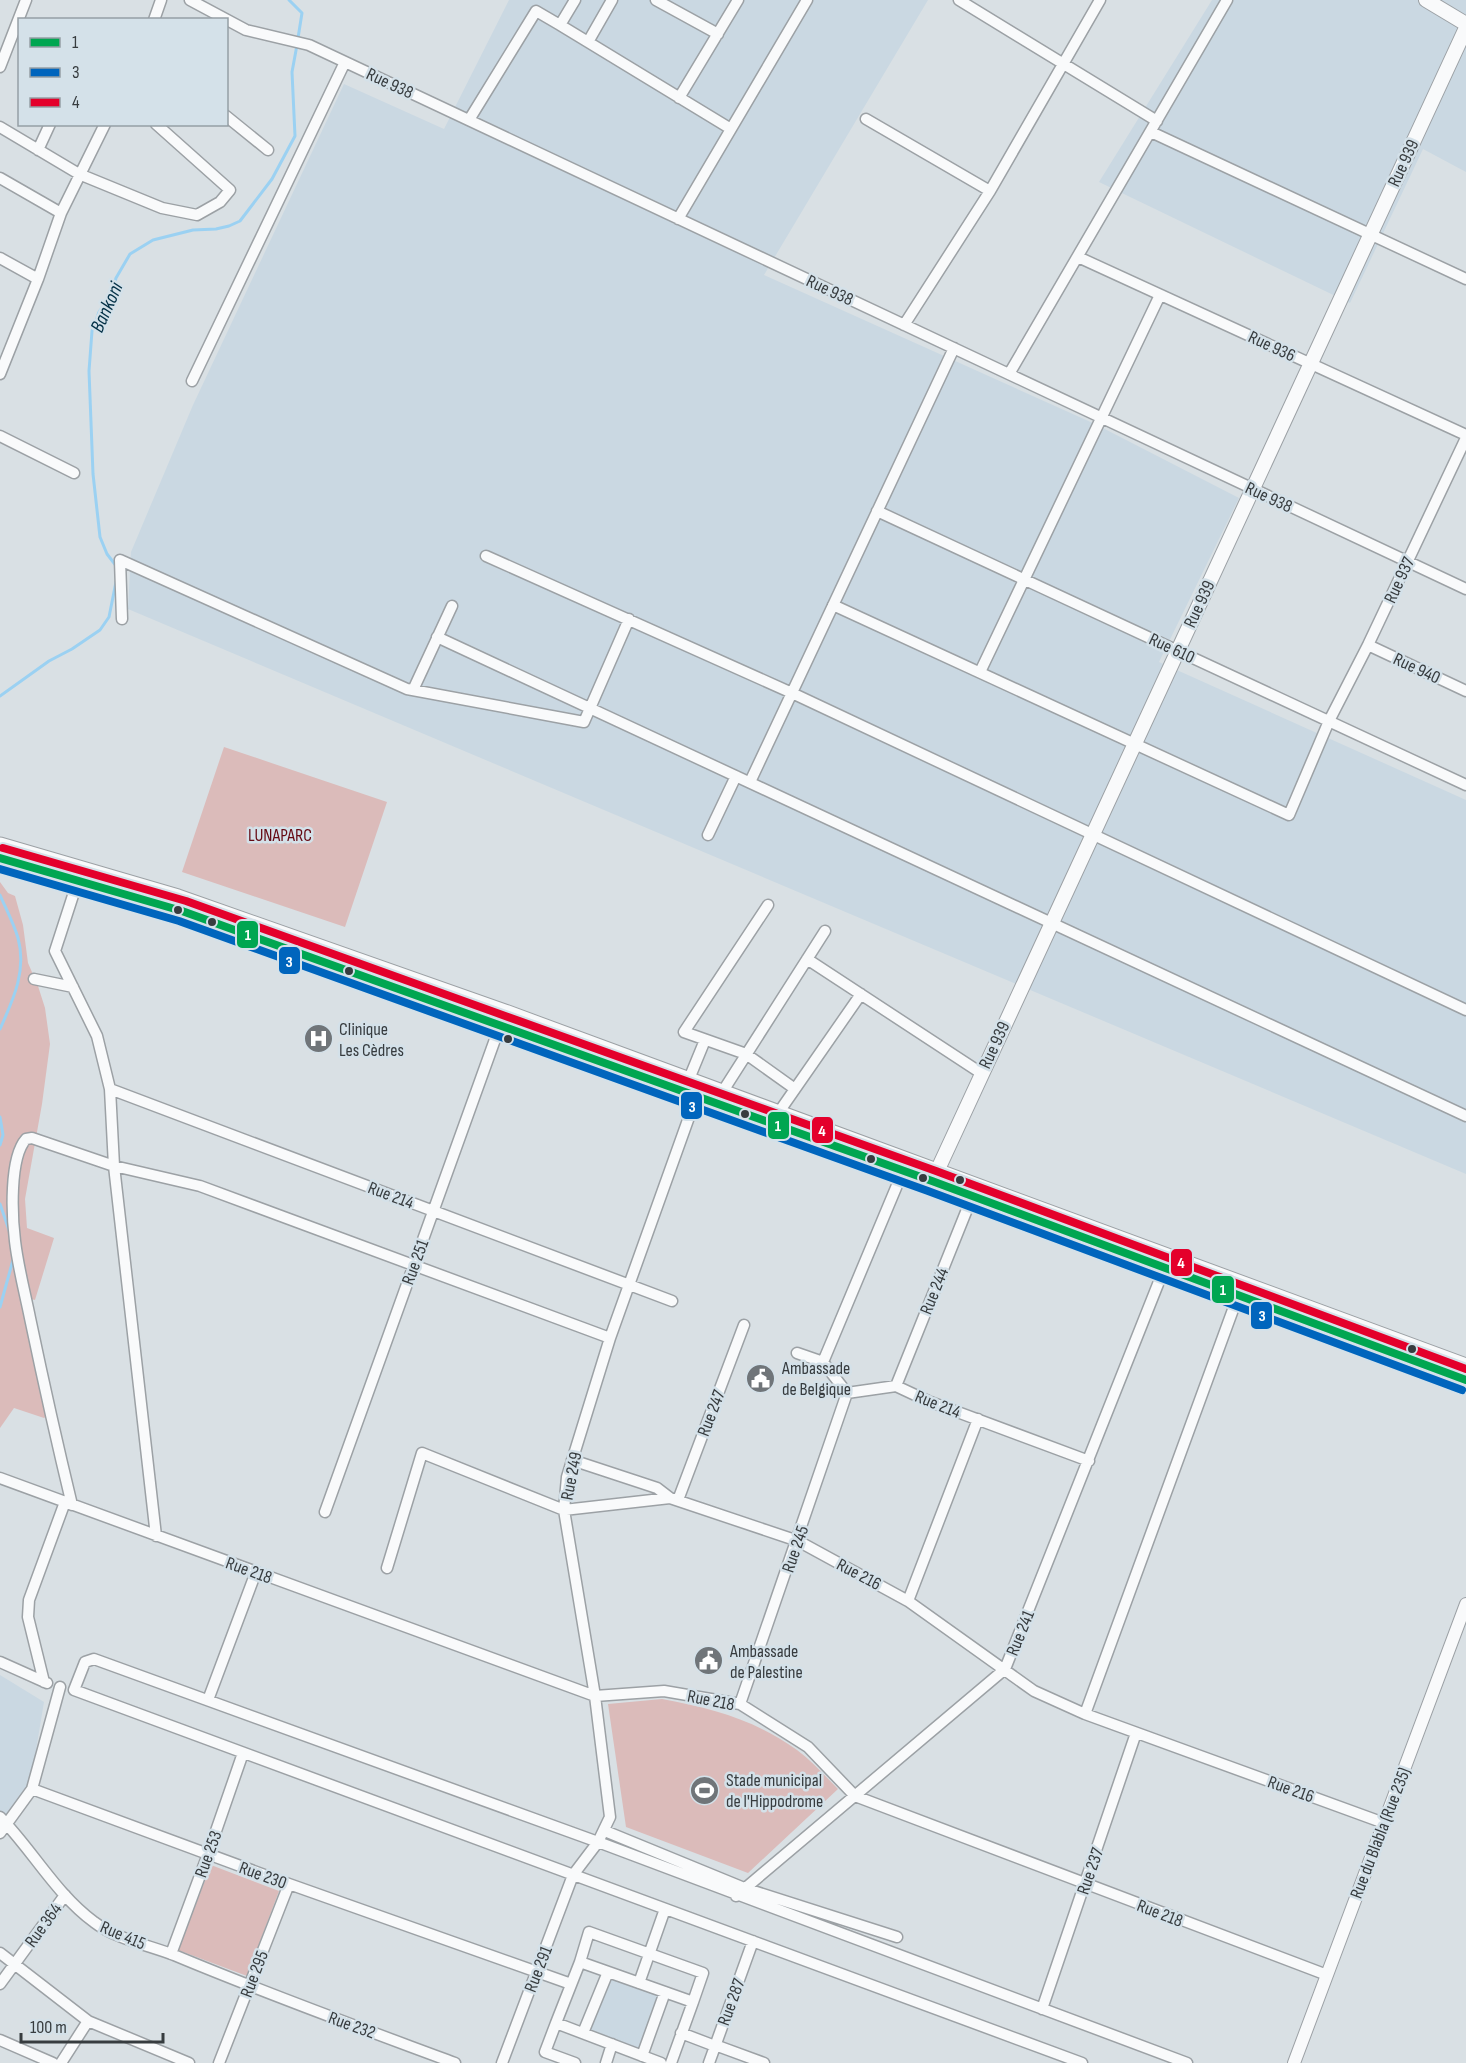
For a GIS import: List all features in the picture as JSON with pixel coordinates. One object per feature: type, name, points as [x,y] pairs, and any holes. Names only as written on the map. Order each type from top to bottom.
[{"type":"main road","points":[[1426,0],[1466,26]]},
{"type":"main road","name":"Rue 939","points":[[935,1176],[1466,26]]},
{"type":"main road","points":[[6,853],[78,880],[182,911],[502,1018],[695,1086],[903,1171],[935,1176],[972,1197],[1466,1380]]},
{"type":"main road","points":[[6,853],[178,897],[502,1018]]},
{"type":"main road","points":[[695,1086],[723,1091],[935,1176],[1466,1366]]},
{"type":"street","points":[[23,18],[26,0]]},
{"type":"street","points":[[155,18],[161,0]]},
{"type":"street","name":"Rue 938","points":[[190,0],[224,18]]},
{"type":"street","points":[[560,25],[575,0]]},
{"type":"street","points":[[588,42],[612,0]]},
{"type":"street","points":[[656,0],[718,34]]},
{"type":"street","points":[[679,98],[738,0]]},
{"type":"street","points":[[678,219],[807,0]]},
{"type":"street","points":[[959,0],[1157,121]]},
{"type":"street","points":[[904,325],[990,190],[1101,0]]},
{"type":"street","points":[[1009,374],[1227,0]]},
{"type":"street","points":[[469,120],[536,11],[731,129]]},
{"type":"street","name":"Rue 938","points":[[228,20],[246,30],[309,45],[1466,589]]},
{"type":"street","points":[[0,67],[18,29]]},
{"type":"street","points":[[192,381],[345,62]]},
{"type":"street","points":[[228,118],[268,150]]},
{"type":"street","points":[[866,119],[990,190]]},
{"type":"street","points":[[38,150],[49,126]]},
{"type":"street","points":[[0,374],[38,279],[61,213],[104,126]]},
{"type":"street","points":[[0,127],[79,174],[162,208],[197,215],[220,202],[230,190],[158,126]]},
{"type":"street","points":[[1151,132],[1466,279]]},
{"type":"street","points":[[0,178],[61,213]]},
{"type":"street","name":"Rue 936","points":[[1078,257],[1466,437]]},
{"type":"street","points":[[0,258],[38,279]]},
{"type":"street","points":[[980,672],[1160,295]]},
{"type":"street","points":[[750,782],[954,348]]},
{"type":"street","points":[[0,436],[74,473]]},
{"type":"street","name":"Rue 937","points":[[1135,743],[1289,815],[1329,721],[1368,645],[1466,437]]},
{"type":"street","name":"Rue 610","points":[[877,511],[1466,785]]},
{"type":"street","points":[[486,556],[792,693],[1466,1010]]},
{"type":"street","points":[[122,619],[120,560],[413,690],[584,722],[629,619]]},
{"type":"street","points":[[833,605],[1135,743]]},
{"type":"street","points":[[413,690],[452,606]]},
{"type":"street","points":[[437,637],[1466,1116]]},
{"type":"street","name":"Rue 940","points":[[1368,645],[1466,691]]},
{"type":"street","points":[[708,835],[736,776]]},
{"type":"street","points":[[78,880],[55,951],[97,1036],[110,1089],[114,1166],[156,1536]]},
{"type":"street","points":[[768,905],[684,1032],[746,1054],[795,1089]]},
{"type":"street","points":[[723,1091],[825,931]]},
{"type":"street","points":[[807,959],[981,1073]]},
{"type":"street","points":[[34,979],[73,987]]},
{"type":"street","points":[[779,1112],[861,994]]},
{"type":"street","name":"Rue 251","points":[[325,1512],[502,1018]]},
{"type":"street","name":"Rue 249","points":[[573,1875],[598,1842],[610,1817],[595,1696],[564,1510],[567,1477],[610,1338],[695,1086],[705,1040]]},
{"type":"street","name":"Rue 214","points":[[110,1089],[672,1301]]},
{"type":"street","points":[[44,1682],[28,1617],[29,1600],[69,1504],[15,1243],[16,1162],[26,1139],[32,1138],[114,1166],[200,1186],[610,1338]]},
{"type":"street","points":[[823,1362],[903,1171]]},
{"type":"street","name":"Rue 244","points":[[896,1386],[972,1197]]},
{"type":"street","name":"Rue 241","points":[[740,1892],[1005,1669],[1164,1269]]},
{"type":"street","points":[[1085,1714],[1238,1296]]},
{"type":"street","name":"Rue 247","points":[[674,1499],[744,1325]]},
{"type":"street","points":[[797,1353],[823,1362],[847,1393]]},
{"type":"street","name":"Rue 214","points":[[847,1393],[896,1386],[928,1401],[1089,1461]]},
{"type":"street","name":"Rue 245","points":[[740,1704],[798,1541],[847,1393]]},
{"type":"street","points":[[908,1601],[978,1419]]},
{"type":"street","name":"Rue 216","points":[[387,1568],[422,1453],[564,1510],[674,1499],[798,1541],[908,1601],[1034,1690],[1085,1714],[1384,1823]]},
{"type":"street","points":[[572,1460],[657,1488],[674,1499]]},
{"type":"street","name":"Rue 218","points":[[0,1478],[595,1696],[664,1691],[740,1704],[808,1747],[855,1796],[1327,1975]]},
{"type":"street","points":[[208,1700],[256,1572]]},
{"type":"street","name":"Rue du Blabla (Rue 235)","points":[[1294,2063],[1466,1604]]},
{"type":"street","points":[[74,1690],[85,1662],[94,1659],[740,1892],[1187,2063]]},
{"type":"street","points":[[0,1662],[44,1682],[74,1690],[1082,2063]]},
{"type":"street","points":[[2,1825],[32,1789],[60,1687]]},
{"type":"street","name":"Rue 237","points":[[1042,2009],[1136,1733]]},
{"type":"street","name":"Rue 253","points":[[171,1954],[243,1753]]},
{"type":"street","name":"Rue 230","points":[[32,1789],[571,1984]]},
{"type":"street","name":"Rue 415","points":[[2,1825],[65,1895],[94,1922],[107,1930],[249,1987]]},
{"type":"street","points":[[605,1831],[740,1892],[897,1937]]},
{"type":"street","name":"Rue 291","points":[[502,2063],[573,1875]]},
{"type":"street","name":"Rue 295","points":[[219,2063],[290,1884]]},
{"type":"street","name":"Rue 364","points":[[0,1984],[65,1895]]},
{"type":"street","points":[[639,1983],[665,1909]]},
{"type":"street","points":[[575,2063],[545,2052],[580,1962],[589,1932],[703,1973],[671,2063]]},
{"type":"street","name":"Rue 287","points":[[709,2063],[753,1941]]},
{"type":"street","points":[[0,1953],[88,2020],[189,2063]]},
{"type":"street","points":[[580,1962],[693,2002]]},
{"type":"street","points":[[583,2033],[608,1972]]},
{"type":"street","name":"Rue 232","points":[[249,1987],[455,2063]]},
{"type":"street","points":[[642,2056],[665,1992]]},
{"type":"street","points":[[61,2063],[88,2020]]},
{"type":"street","points":[[556,2023],[661,2063]]},
{"type":"street","points":[[681,2033],[764,2063]]},
{"type":"street","points":[[0,2040],[53,2063]]},
{"type":"street","points":[[606,2063],[612,2044]]},
{"type":"street","points":[[1047,2063],[1051,2052]]},
{"type":"shaded area","points":[[509,0],[928,0],[764,275],[1095,424],[1239,498],[1159,662],[1466,800],[1466,1174],[128,609],[131,552],[193,405],[344,84],[444,129]]},
{"type":"shaded area","points":[[1212,0],[1466,0],[1466,172],[1423,149],[1350,303],[1099,182]]},
{"type":"shaded area","points":[[0,1675],[44,1702],[30,1786],[5,1817],[0,1811]]},
{"type":"shaded area","points":[[610,1975],[661,1993],[641,2052],[587,2031]]},
{"type":"green space","name":"LUNAPARC","points":[[224,747],[387,802],[345,927],[182,872]]},
{"type":"green space","points":[[0,882],[8,893],[15,896],[23,925],[28,963],[45,1008],[50,1044],[25,1199],[27,1228],[54,1238],[35,1300],[27,1298],[47,1416],[44,1418],[14,1408],[0,1428]]},
{"type":"green space","points":[[662,1699],[716,1711],[765,1730],[803,1754],[838,1789],[748,1873],[626,1827],[608,1704]]},
{"type":"green space","points":[[211,1865],[279,1891],[247,1976],[178,1950]]},
{"type":"waterway","name":"Bankoni","points":[[289,0],[302,13],[298,38]]},
{"type":"waterway","name":"Bankoni","points":[[117,567],[107,554],[100,537],[93,474],[89,371],[92,331],[99,312],[112,292],[116,278],[130,254],[153,240],[193,230],[216,229],[240,221],[272,179],[295,136],[292,72],[297,45]]},
{"type":"waterway","name":"Bankoni","points":[[0,696],[49,661],[100,630],[109,617],[116,582]]},
{"type":"waterway","name":"Bankoni","points":[[0,895],[18,938],[21,962],[14,996],[0,1029]]},
{"type":"waterway","name":"Bankoni","points":[[0,1117],[3,1135],[0,1145]]},
{"type":"waterway","name":"Bankoni","points":[[0,1204],[10,1233]]},
{"type":"waterway","name":"Bankoni","points":[[0,1307],[13,1260]]},
{"type":"transit line","name":"4","points":[[3,848],[186,901],[936,1171],[1466,1369]]},
{"type":"transit line","name":"1","points":[[0,858],[182,911],[932,1181],[1466,1380]]},
{"type":"transit line","name":"3","points":[[0,869],[179,921],[928,1191],[1462,1390]]},
{"type":"place","name":"Clinique Les Cèdres","points":[[318,1039]]},
{"type":"place","name":"Ambassade de Belgique","points":[[761,1378]]},
{"type":"place","name":"Ambassade de Palestine","points":[[709,1661]]},
{"type":"place","name":"Stade municipal de l'Hippodrome","points":[[705,1790]]}]
